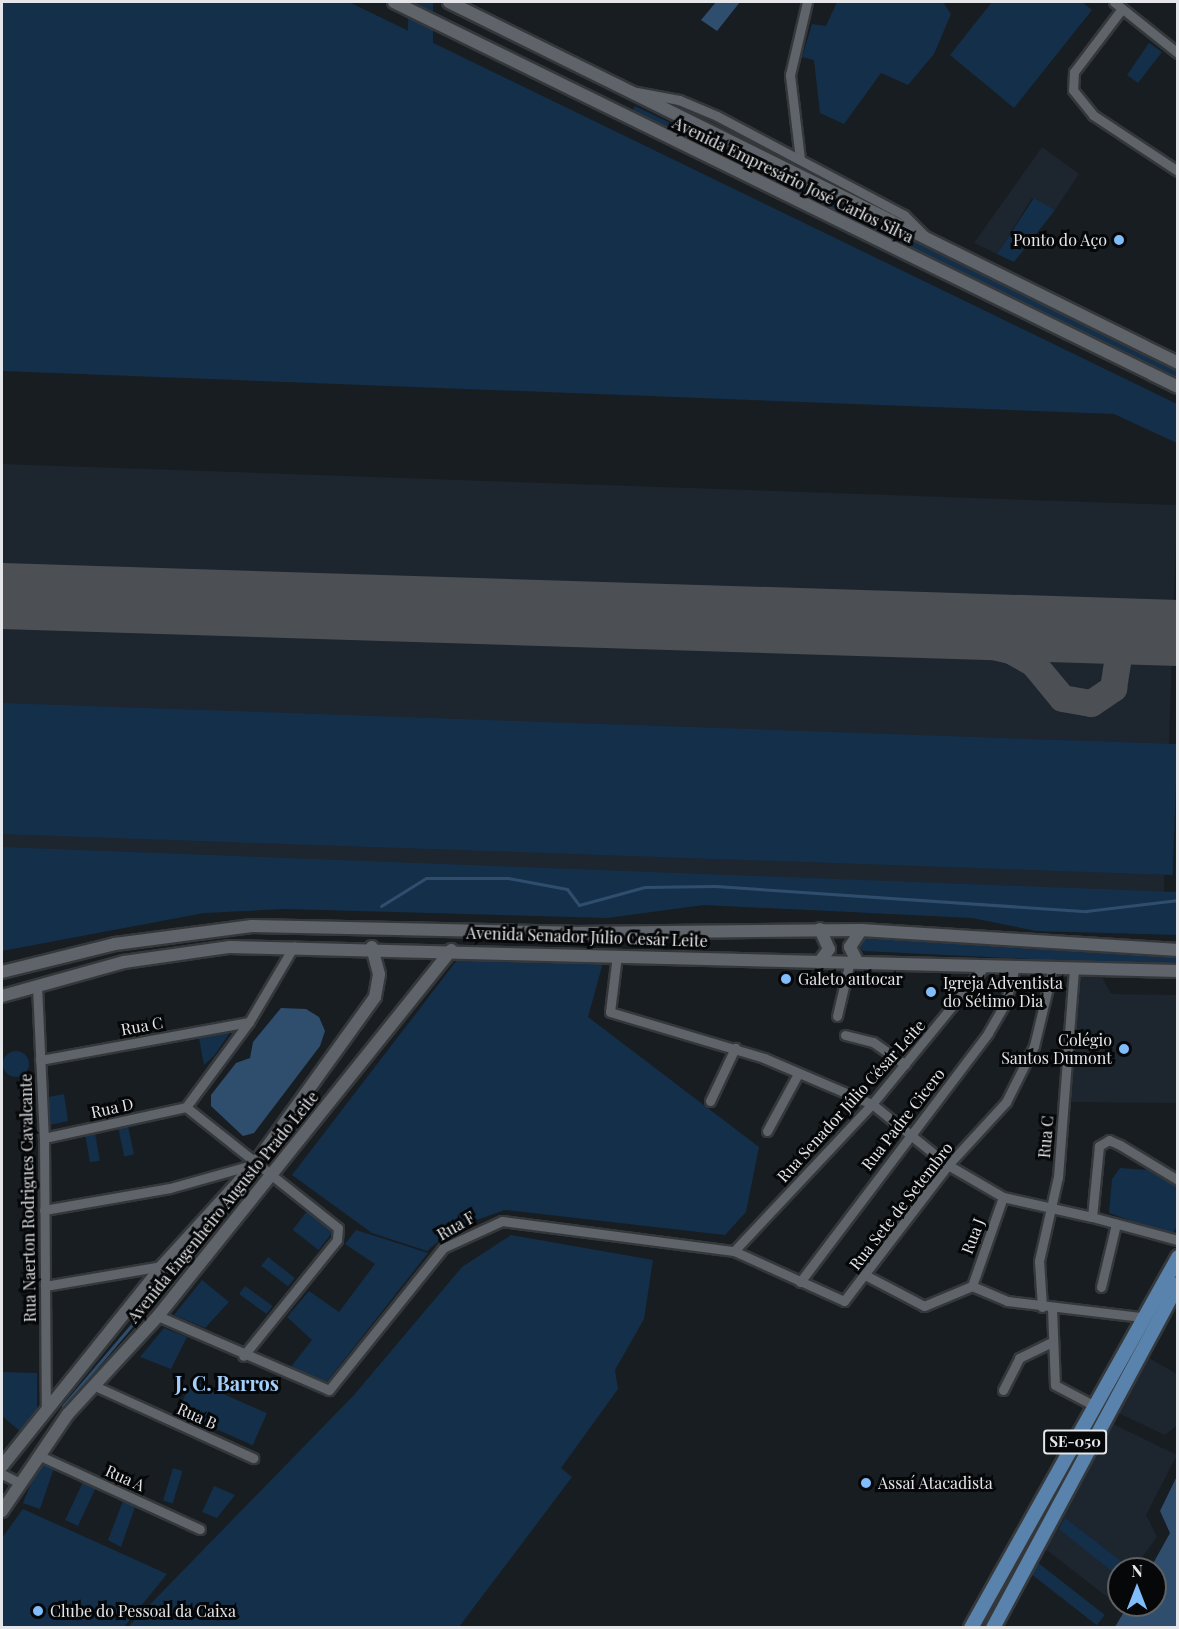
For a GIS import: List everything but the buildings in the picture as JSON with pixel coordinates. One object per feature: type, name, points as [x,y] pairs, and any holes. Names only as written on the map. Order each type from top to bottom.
[{"type":"main road","name":"Avenida Empresário José Carlos Silva","points":[[394,2],[1178,387]]},
{"type":"main road","name":"Avenida Empresário José Carlos Silva","points":[[449,2],[1178,363]]},
{"type":"main road","points":[[621,113],[631,92]]},
{"type":"main road","name":"Avenida Senador Júlio Cesár Leite","points":[[2,972],[115,944],[252,926],[574,933],[861,930],[1178,950]]},
{"type":"main road","points":[[820,929],[829,949],[821,960]]},
{"type":"main road","points":[[853,961],[850,948],[861,930]]},
{"type":"main road","name":"Avenida Senador Júlio Cesár Leite","points":[[2,996],[179,952],[294,946],[1178,971]]},
{"type":"main road","name":"Avenida Engenheiro Augusto Prado Leite","points":[[3,1461],[162,1266],[255,1164],[375,997],[379,974],[372,947]]},
{"type":"main road","name":"Avenida Engenheiro Augusto Prado Leite","points":[[2,1511],[38,1455],[95,1386],[158,1316],[451,950]]},
{"type":"main road","name":"SE-050","points":[[971,1628],[1142,1317],[1178,1257]]},
{"type":"main road","name":"SE-050","points":[[993,1628],[1178,1284]]},
{"type":"street","points":[[800,159],[790,75],[807,2]]},
{"type":"street","points":[[1113,2],[1120,10],[1178,53]]},
{"type":"street","points":[[1120,10],[1072,82],[1093,115],[1178,171]]},
{"type":"street","points":[[631,92],[679,100],[746,131],[904,215],[928,239]]},
{"type":"street","points":[[738,145],[746,131]]},
{"type":"street","points":[[158,1316],[243,1356],[340,1234],[333,1222],[255,1164],[186,1107],[249,1022],[294,946]]},
{"type":"street","points":[[617,955],[610,1012],[735,1048],[872,1104],[948,1164],[1003,1197],[1050,1211],[1092,1217],[1178,1240]]},
{"type":"street","points":[[837,1016],[853,961]]},
{"type":"street","name":"Rua Senador Júlio César Leite","points":[[734,1251],[872,1104],[985,966]]},
{"type":"street","name":"Rua Padre Cicero","points":[[800,1282],[908,1134],[993,1024],[1015,967]]},
{"type":"street","name":"Rua Sete de Setembro","points":[[844,1301],[867,1276],[948,1164],[990,1123],[1021,1079],[1053,968]]},
{"type":"street","name":"Rua C","points":[[1042,1307],[1039,1261],[1050,1211],[1074,968]]},
{"type":"street","name":"Rua Naerton Rodrigues Cavalcante","points":[[37,986],[44,1138],[45,1409]]},
{"type":"street","name":"Rua C","points":[[40,1060],[249,1022]]},
{"type":"street","points":[[845,1035],[873,1042],[905,1064]]},
{"type":"street","points":[[710,1101],[735,1048]]},
{"type":"street","points":[[767,1131],[798,1074]]},
{"type":"street","name":"Rua D","points":[[44,1138],[186,1107]]},
{"type":"street","points":[[1092,1217],[1099,1146],[1109,1140],[1178,1180]]},
{"type":"street","points":[[44,1210],[170,1188],[255,1164]]},
{"type":"street","name":"Rua J","points":[[972,1286],[1003,1197]]},
{"type":"street","name":"Rua F","points":[[243,1356],[329,1390],[424,1268],[443,1248],[486,1225],[502,1221],[572,1227],[734,1251],[844,1301]]},
{"type":"street","points":[[1101,1287],[1116,1224]]},
{"type":"street","points":[[45,1286],[162,1266]]},
{"type":"street","points":[[867,1276],[924,1306],[972,1286],[1007,1301],[1042,1307],[1142,1317]]},
{"type":"street","points":[[1053,1308],[1050,1343],[1055,1385],[1095,1406]]},
{"type":"street","points":[[1003,1390],[1019,1358],[1050,1343]]},
{"type":"street","name":"Rua B","points":[[95,1386],[253,1458]]},
{"type":"street","name":"Rua A","points":[[38,1455],[200,1528]]},
{"type":"street","points":[[2,1474],[20,1483]]},
{"type":"shaded area","points":[[2,2],[349,2],[1177,404],[1177,443],[1114,414],[2,371]]},
{"type":"shaded area","points":[[408,2],[433,2],[433,234],[408,234]]},
{"type":"shaded area","points":[[716,2],[740,2],[717,31],[701,20]]},
{"type":"shaded area","points":[[837,2],[943,2],[951,14],[934,54],[908,85],[881,73],[844,124],[820,113],[814,60],[802,57],[812,24],[826,26]]},
{"type":"shaded area","points":[[992,2],[1082,2],[1092,10],[1014,108],[950,55]]},
{"type":"shaded area","points":[[1149,43],[1162,52],[1138,83],[1127,75]]},
{"type":"shaded area","points":[[635,106],[1177,367],[1177,382],[631,112]]},
{"type":"shaded area","points":[[1042,147],[1079,174],[1055,210],[1032,198],[997,254],[974,243]]},
{"type":"shaded area","points":[[1034,198],[1055,210],[1014,262],[997,254]]},
{"type":"shaded area","points":[[2,464],[1177,505],[1163,914],[2,873]]},
{"type":"shaded area","points":[[2,703],[1177,744],[1173,875],[2,834]]},
{"type":"shaded area","points":[[2,847],[1177,892],[1177,935],[1036,931],[972,918],[704,905],[607,918],[285,909],[204,913],[2,951]]},
{"type":"shaded area","points":[[866,934],[1177,958],[1177,966],[863,951],[859,946]]},
{"type":"shaded area","points":[[457,960],[603,963],[588,1017],[759,1147],[746,1212],[725,1235],[505,1210],[454,1228],[427,1251],[372,1233],[292,1175]]},
{"type":"shaded area","name":"Colégio Santos Dumont","points":[[1100,973],[1111,994],[1177,995],[1177,1103],[1069,1102],[1071,974]]},
{"type":"shaded area","points":[[281,1008],[306,1009],[319,1017],[325,1031],[320,1046],[254,1133],[243,1136],[211,1106],[211,1095],[236,1063],[250,1058],[253,1042]]},
{"type":"shaded area","points":[[231,1031],[214,1056],[204,1065],[199,1038]]},
{"type":"shaded area","points":[[16,1051],[25,1055],[29,1064],[25,1073],[16,1077],[7,1073],[3,1064],[7,1055]]},
{"type":"shaded area","points":[[64,1094],[68,1121],[50,1125],[49,1097]]},
{"type":"shaded area","points":[[128,1126],[134,1154],[124,1156],[118,1128]]},
{"type":"shaded area","points":[[95,1133],[100,1161],[90,1162],[85,1135]]},
{"type":"shaded area","points":[[1120,1168],[1149,1170],[1177,1184],[1177,1226],[1172,1235],[1109,1213],[1112,1179]]},
{"type":"shaded area","points":[[308,1210],[334,1230],[319,1250],[293,1230]]},
{"type":"shaded area","points":[[356,1230],[428,1253],[325,1384],[290,1368],[312,1340],[287,1317],[309,1291],[339,1312],[375,1264],[345,1244]]},
{"type":"shaded area","points":[[511,1235],[653,1260],[644,1319],[615,1370],[618,1389],[561,1468],[572,1477],[459,1627],[128,1627],[354,1395],[462,1267]]},
{"type":"shaded area","points":[[268,1257],[295,1278],[288,1287],[261,1266]]},
{"type":"shaded area","points":[[202,1280],[229,1302],[205,1328],[174,1315]]},
{"type":"shaded area","points":[[245,1286],[273,1306],[267,1314],[239,1294]]},
{"type":"shaded area","points":[[164,1328],[187,1337],[171,1369],[140,1357]]},
{"type":"shaded area","points":[[1149,1358],[1177,1374],[1177,1425],[1165,1435],[1118,1413]]},
{"type":"shaded area","points":[[2,1372],[37,1373],[37,1412],[21,1432],[2,1416]]},
{"type":"shaded area","points":[[192,1380],[267,1413],[253,1445],[178,1412]]},
{"type":"shaded area","points":[[1109,1422],[1177,1455],[1146,1515],[1157,1537],[1142,1557],[1107,1557],[1107,1597],[1044,1548]]},
{"type":"shaded area","points":[[39,1464],[54,1468],[40,1509],[23,1503]]},
{"type":"shaded area","points":[[173,1468],[183,1471],[173,1503],[163,1501]]},
{"type":"shaded area","points":[[1177,1476],[1177,1627],[1115,1627],[1121,1617],[1167,1617],[1167,1557],[1157,1557],[1170,1533],[1160,1511]]},
{"type":"shaded area","points":[[83,1482],[96,1488],[78,1526],[65,1520]]},
{"type":"shaded area","points":[[214,1486],[235,1495],[217,1518],[202,1512]]},
{"type":"shaded area","points":[[123,1501],[135,1507],[121,1547],[108,1540]]},
{"type":"shaded area","points":[[23,1509],[167,1574],[124,1627],[2,1627],[2,1538]]},
{"type":"shaded area","points":[[1065,1518],[1115,1557],[1107,1557],[1107,1567],[1059,1529]]},
{"type":"shaded area","points":[[1037,1562],[1105,1615],[1097,1625],[1029,1572]]},
{"type":"waterway","points":[[381,906],[426,878],[508,878],[567,889],[579,905],[645,887],[715,886],[1086,911],[1178,900]]},
{"type":"waterway","points":[[63,1406],[249,1187]]},
{"type":"waterway","points":[[2,1497],[7,1491]]},
{"type":"taxiway","points":[[914,627],[1010,650],[1033,663],[1062,698],[1091,703],[1113,688],[1118,657],[1082,630]]},
{"type":"runway","points":[[2,596],[1178,633]]},
{"type":"place","name":"Ponto do Aço","points":[[1119,240]]},
{"type":"place","name":"Galeto autocar","points":[[786,979]]},
{"type":"place","name":"Igreja Adventista do Sétimo Dia","points":[[931,992]]},
{"type":"place","name":"Colégio Santos Dumont","points":[[1124,1049]]},
{"type":"place","name":"Assaí Atacadista","points":[[866,1483]]},
{"type":"place","name":"Clube do Pessoal da Caixa","points":[[38,1611]]},
{"type":"district","name":"J. C. Barros","points":[[227,1382]]}]
